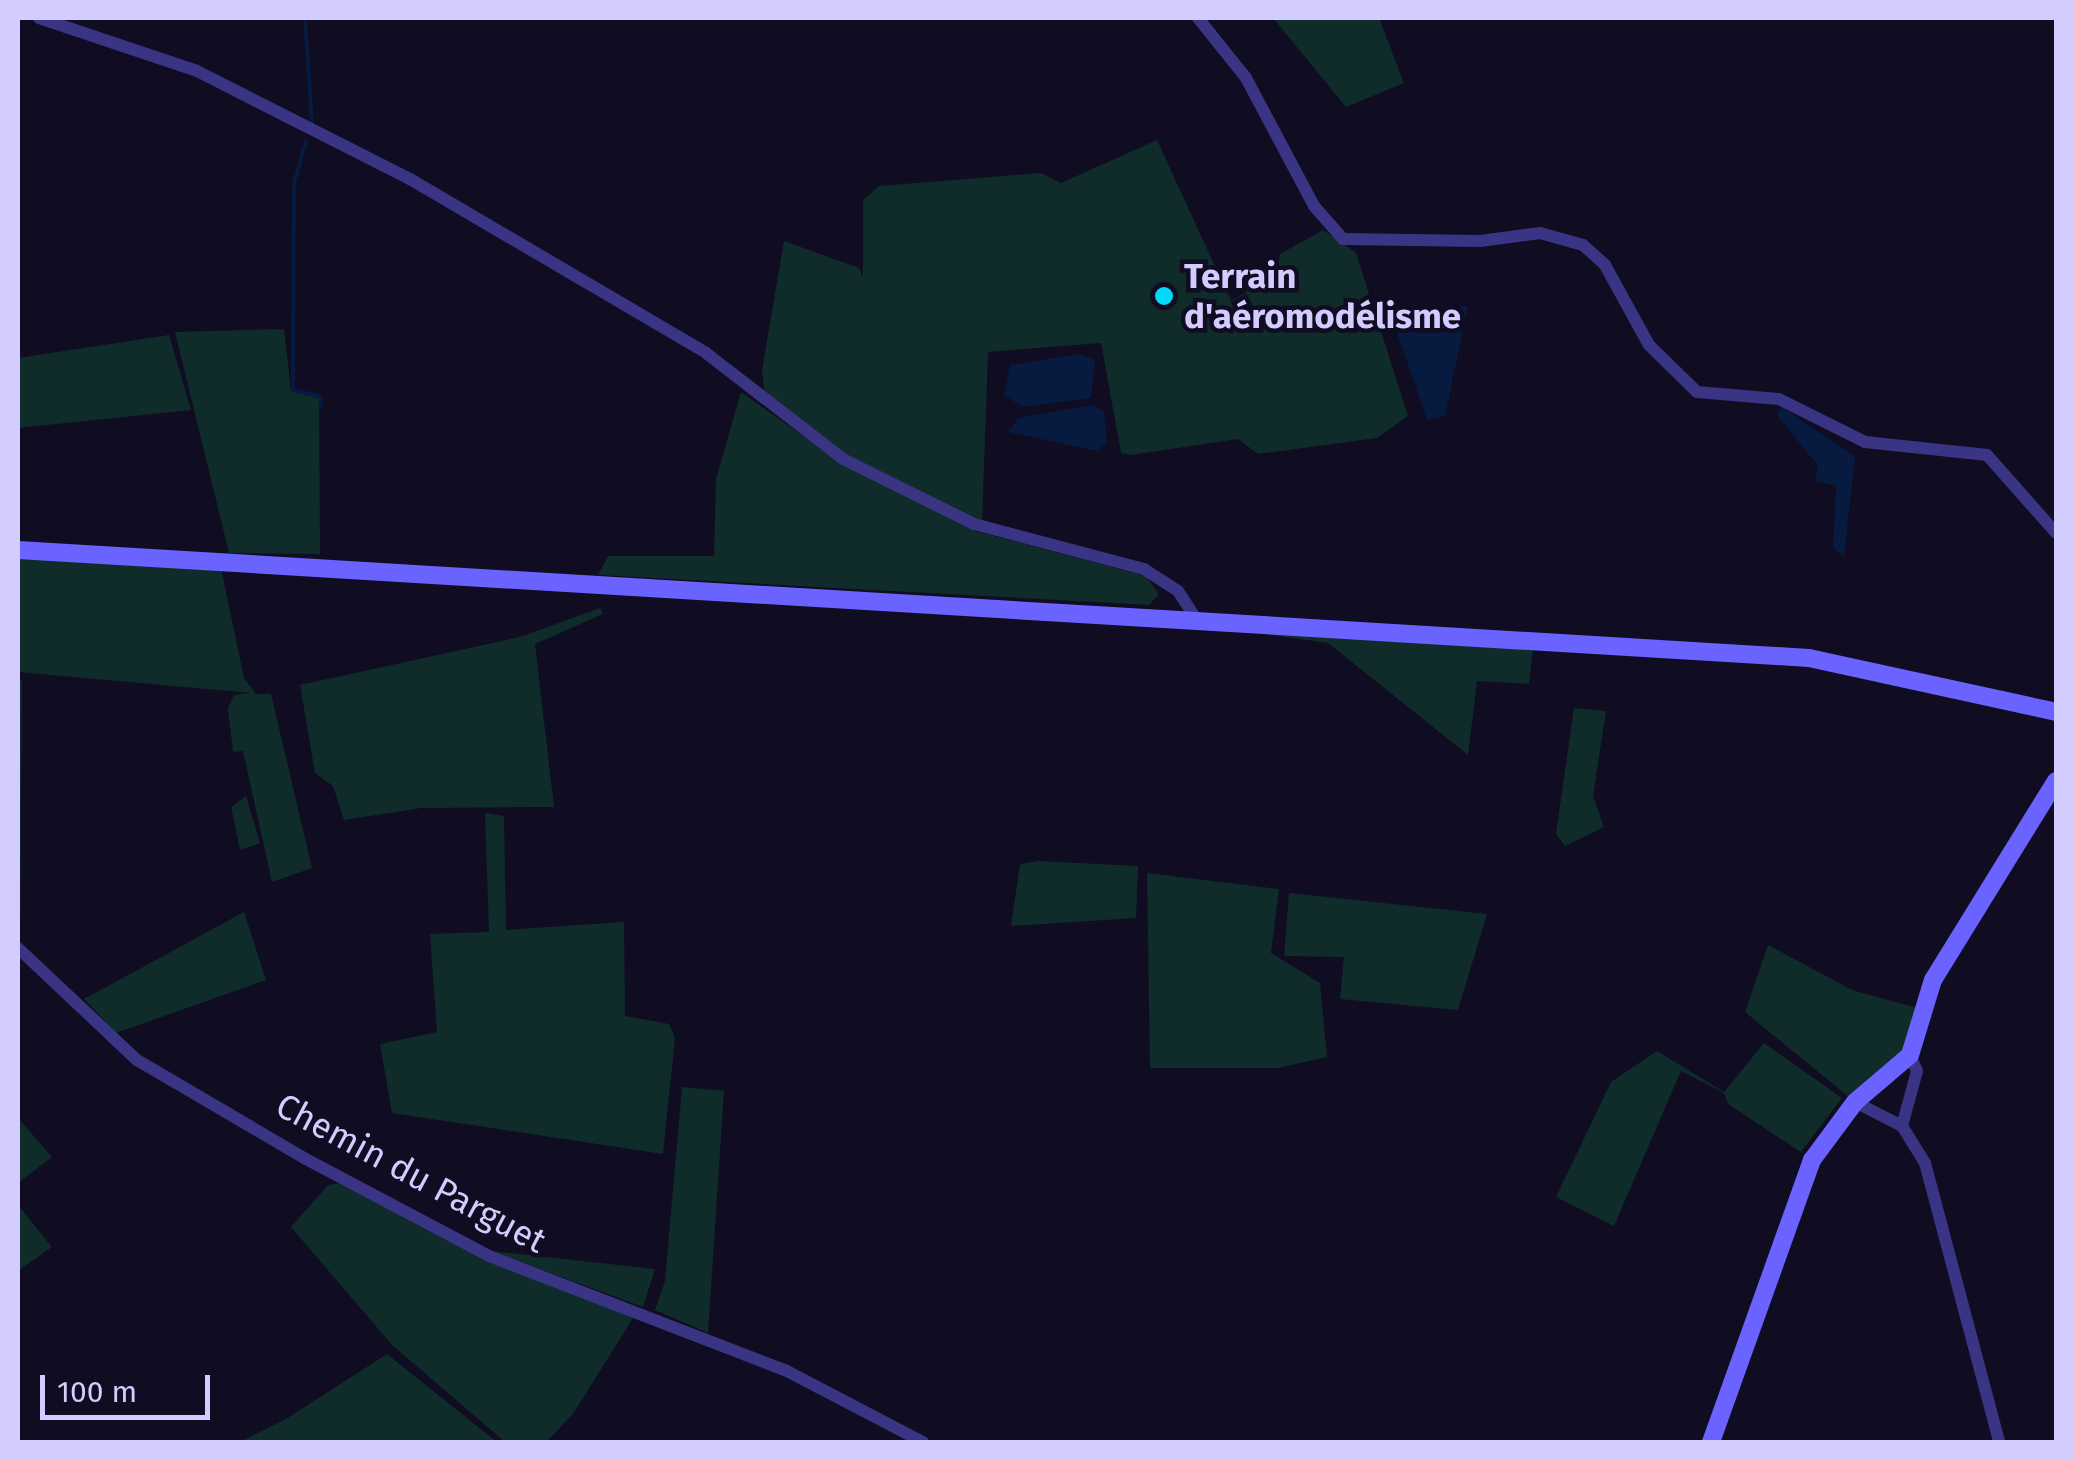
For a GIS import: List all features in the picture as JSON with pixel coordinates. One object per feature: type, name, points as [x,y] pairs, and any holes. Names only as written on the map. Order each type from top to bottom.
[{"type":"street","points":[[38,18],[197,71],[386,167],[706,353],[842,459],[974,524],[1144,569],[1178,591],[1201,625]]},
{"type":"street","points":[[1198,18],[1246,78],[1314,206],[1343,238],[1480,241],[1540,232],[1583,246],[1604,265],[1650,345],[1697,392],[1779,399],[1865,442],[1987,455],[2056,533]]},
{"type":"street","points":[[18,550],[1201,625],[1502,635],[1809,658],[2049,711],[2056,724]]},
{"type":"street","points":[[1711,1442],[1791,1200],[1855,1102],[1910,1055],[1933,980],[2056,781]]},
{"type":"street","name":"Chemin du Parguet","points":[[18,948],[137,1060],[304,1158],[488,1256],[785,1370],[923,1442]]},
{"type":"street","points":[[1902,1126],[1917,1071],[1910,1055]]},
{"type":"street","points":[[1855,1102],[1902,1126],[1925,1163],[1999,1442]]},
{"type":"green space","points":[[1273,18],[1379,18],[1404,83],[1346,107]]},
{"type":"green space","points":[[1157,140],[1231,301],[1245,293],[1234,271],[1243,269],[1258,283],[1276,276],[1280,254],[1323,230],[1356,253],[1408,416],[1377,438],[1258,454],[1238,439],[1131,455],[1121,453],[1101,343],[988,352],[982,524],[848,459],[765,398],[762,370],[784,241],[859,268],[863,277],[863,200],[879,186],[1041,173],[1061,183]]},
{"type":"green space","points":[[284,329],[291,391],[319,398],[320,554],[229,553],[175,332]]},
{"type":"green space","points":[[169,335],[191,410],[18,428],[18,358]]},
{"type":"green space","points":[[741,392],[843,464],[975,531],[1146,576],[1159,594],[1149,605],[598,575],[608,556],[714,556],[716,479]]},
{"type":"green space","points":[[18,554],[221,568],[244,678],[256,694],[271,694],[312,868],[272,882],[243,751],[233,752],[228,708],[234,695],[251,693],[18,672]]},
{"type":"green space","points":[[600,608],[603,614],[535,644],[554,807],[421,808],[344,820],[333,786],[315,773],[300,685],[520,637]]},
{"type":"green space","points":[[1244,631],[1533,650],[1529,684],[1477,681],[1468,755],[1328,643]]},
{"type":"green space","points":[[18,679],[22,680],[20,941],[18,940]]},
{"type":"green space","points":[[1574,708],[1606,711],[1593,796],[1604,827],[1565,846],[1556,834]]},
{"type":"green space","points":[[246,796],[260,843],[240,850],[231,807]]},
{"type":"green space","points":[[485,813],[504,816],[506,930],[624,922],[625,1016],[669,1024],[675,1038],[663,1154],[392,1113],[380,1044],[437,1032],[430,934],[489,932]]},
{"type":"green space","points":[[1039,861],[1138,866],[1136,918],[1011,926],[1020,864]]},
{"type":"green space","points":[[1147,873],[1279,889],[1271,953],[1320,983],[1327,1057],[1278,1068],[1150,1068]]},
{"type":"green space","points":[[1289,893],[1487,914],[1458,1010],[1340,999],[1344,957],[1284,956]]},
{"type":"green space","points":[[244,912],[266,980],[116,1033],[84,999]]},
{"type":"green space","points":[[1768,945],[1852,990],[1917,1008],[1903,1052],[1850,1098],[1745,1012]]},
{"type":"green space","points":[[1764,1043],[1842,1098],[1801,1152],[1728,1104],[1724,1093],[1681,1071],[1614,1226],[1556,1197],[1611,1082],[1657,1051],[1724,1092]]},
{"type":"green space","points":[[682,1087],[724,1091],[708,1333],[655,1310],[665,1281]]},
{"type":"green space","points":[[18,1118],[52,1157],[18,1183]]},
{"type":"green space","points":[[340,1183],[635,1315],[573,1414],[546,1442],[505,1442],[392,1345],[291,1227],[328,1185]]},
{"type":"green space","points":[[18,1205],[52,1247],[18,1271]]},
{"type":"green space","points":[[491,1251],[655,1269],[643,1307]]},
{"type":"green space","points":[[387,1354],[497,1442],[240,1442],[286,1419]]},
{"type":"water","points":[[1468,306],[1445,416],[1427,420],[1390,312]]},
{"type":"water","points":[[1078,354],[1095,360],[1091,398],[1023,407],[1004,395],[1010,365]]},
{"type":"water","points":[[1092,405],[1104,411],[1107,443],[1097,451],[1008,432],[1018,418]]},
{"type":"water","points":[[1782,407],[1855,457],[1844,557],[1833,548],[1836,486],[1815,481],[1818,466],[1777,415]]},
{"type":"waterway","points":[[305,18],[312,123]]},
{"type":"waterway","points":[[306,141],[294,183],[293,390],[320,396],[321,407]]},
{"type":"place","name":"Terrain d'aéromodélisme","points":[[1164,296]]}]
